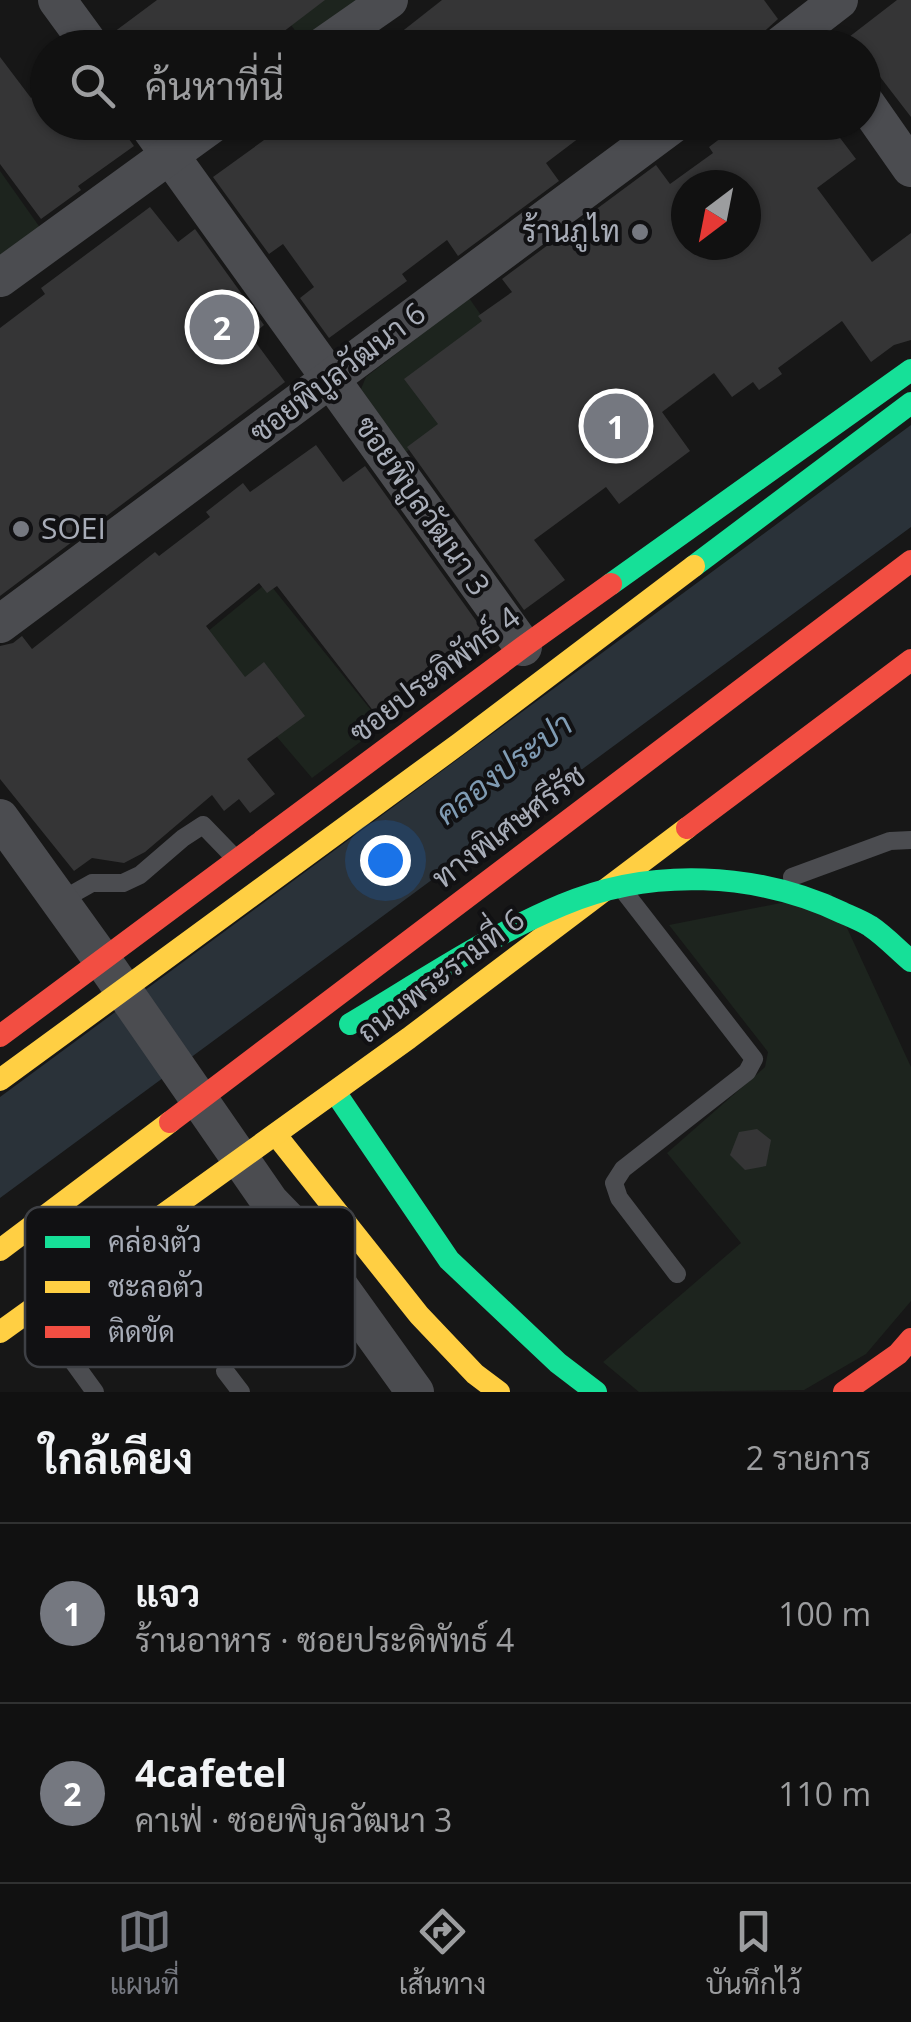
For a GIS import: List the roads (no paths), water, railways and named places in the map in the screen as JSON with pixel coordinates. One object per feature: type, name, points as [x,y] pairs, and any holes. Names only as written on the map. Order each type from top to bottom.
[{"type":"main road","name":"ซอยประดิพัทธ์ 4","points":[[0,1036],[110,972],[237,860],[523,647],[911,370]]},
{"type":"main road","points":[[0,1080],[460,743],[911,403]]},
{"type":"main road","name":"ทางพิเศษศรีรัช","points":[[57,1207],[911,561]]},
{"type":"main road","name":"ถนนพระรามที่ 6","points":[[175,1207],[620,881],[911,660]]},
{"type":"main road","points":[[334,1034],[504,932],[566,902],[674,878],[772,887],[816,900],[870,926],[911,960]]},
{"type":"main road","points":[[170,1122],[288,1060]]},
{"type":"main road","points":[[335,1092],[449,1260],[558,1363],[596,1392]]},
{"type":"main road","points":[[276,1135],[333,1207]]},
{"type":"main road","name":"ทางพิเศษศรีรัช","points":[[0,1250],[25,1231]]},
{"type":"main road","points":[[355,1234],[419,1315],[475,1374],[498,1392]]},
{"type":"main road","name":"ถนนพระรามที่ 6","points":[[0,1332],[25,1314]]},
{"type":"main road","points":[[844,1392],[898,1354],[911,1339]]},
{"type":"street","points":[[58,0],[79,30]]},
{"type":"street","points":[[346,30],[389,0]]},
{"type":"street","points":[[809,24],[839,0]]},
{"type":"street","points":[[881,125],[911,168]]},
{"type":"street","name":"ซอยพิบูลวัฒนา 3","points":[[159,140],[523,647]]},
{"type":"street","points":[[0,278],[190,140]]},
{"type":"street","name":"ซอยพิบูลวัฒนา 6","points":[[0,624],[652,140]]},
{"type":"street","points":[[0,818],[275,1207]]},
{"type":"street","points":[[355,1308],[415,1392]]},
{"type":"lane","points":[[60,902],[92,884],[123,882],[140,875],[204,824],[237,860]]},
{"type":"lane","points":[[620,881],[672,895],[718,899],[814,870],[890,841],[911,840]]},
{"type":"lane","points":[[620,881],[754,1060],[746,1072],[623,1170],[614,1183],[619,1198],[676,1274]]},
{"type":"lane","points":[[77,1367],[95,1392]]},
{"type":"lane","points":[[225,1371],[241,1392]]},
{"type":"water","name":"คลองประปา","points":[[911,425],[911,527],[0,1198],[0,1097]]},
{"type":"place","name":"ร้านภูไท","points":[[640,232]]},
{"type":"place","name":"4cafetel","points":[[222,327]]},
{"type":"place","name":"แจว","points":[[616,426]]},
{"type":"place","name":"SOEI","points":[[21,529]]}]
